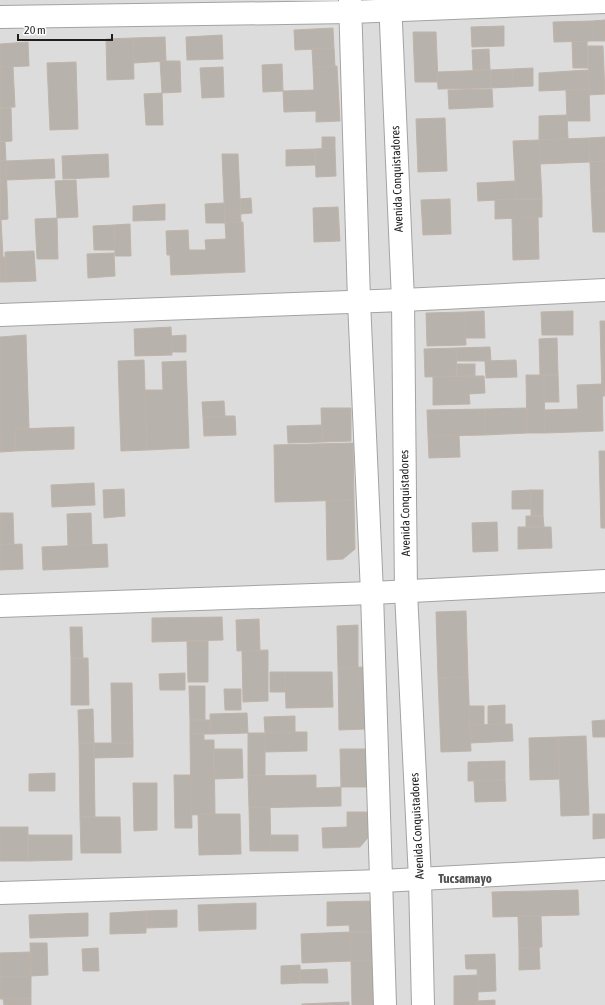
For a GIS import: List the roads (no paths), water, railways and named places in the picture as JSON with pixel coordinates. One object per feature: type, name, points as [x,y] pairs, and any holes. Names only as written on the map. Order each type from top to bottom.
[{"type":"street","points":[[0,17],[390,5],[605,2]]},
{"type":"street","name":"Avenida Conquistadores","points":[[390,5],[402,300],[406,592],[420,879],[423,1005]]},
{"type":"street","points":[[351,6],[359,301],[372,593],[385,1005]]},
{"type":"street","points":[[0,315],[402,300],[605,290]]},
{"type":"street","points":[[0,606],[406,592],[605,580]]},
{"type":"street","points":[[0,893],[382,881],[605,869]]},
{"type":"district","name":"Tucsamayo","points":[[465,878]]}]
